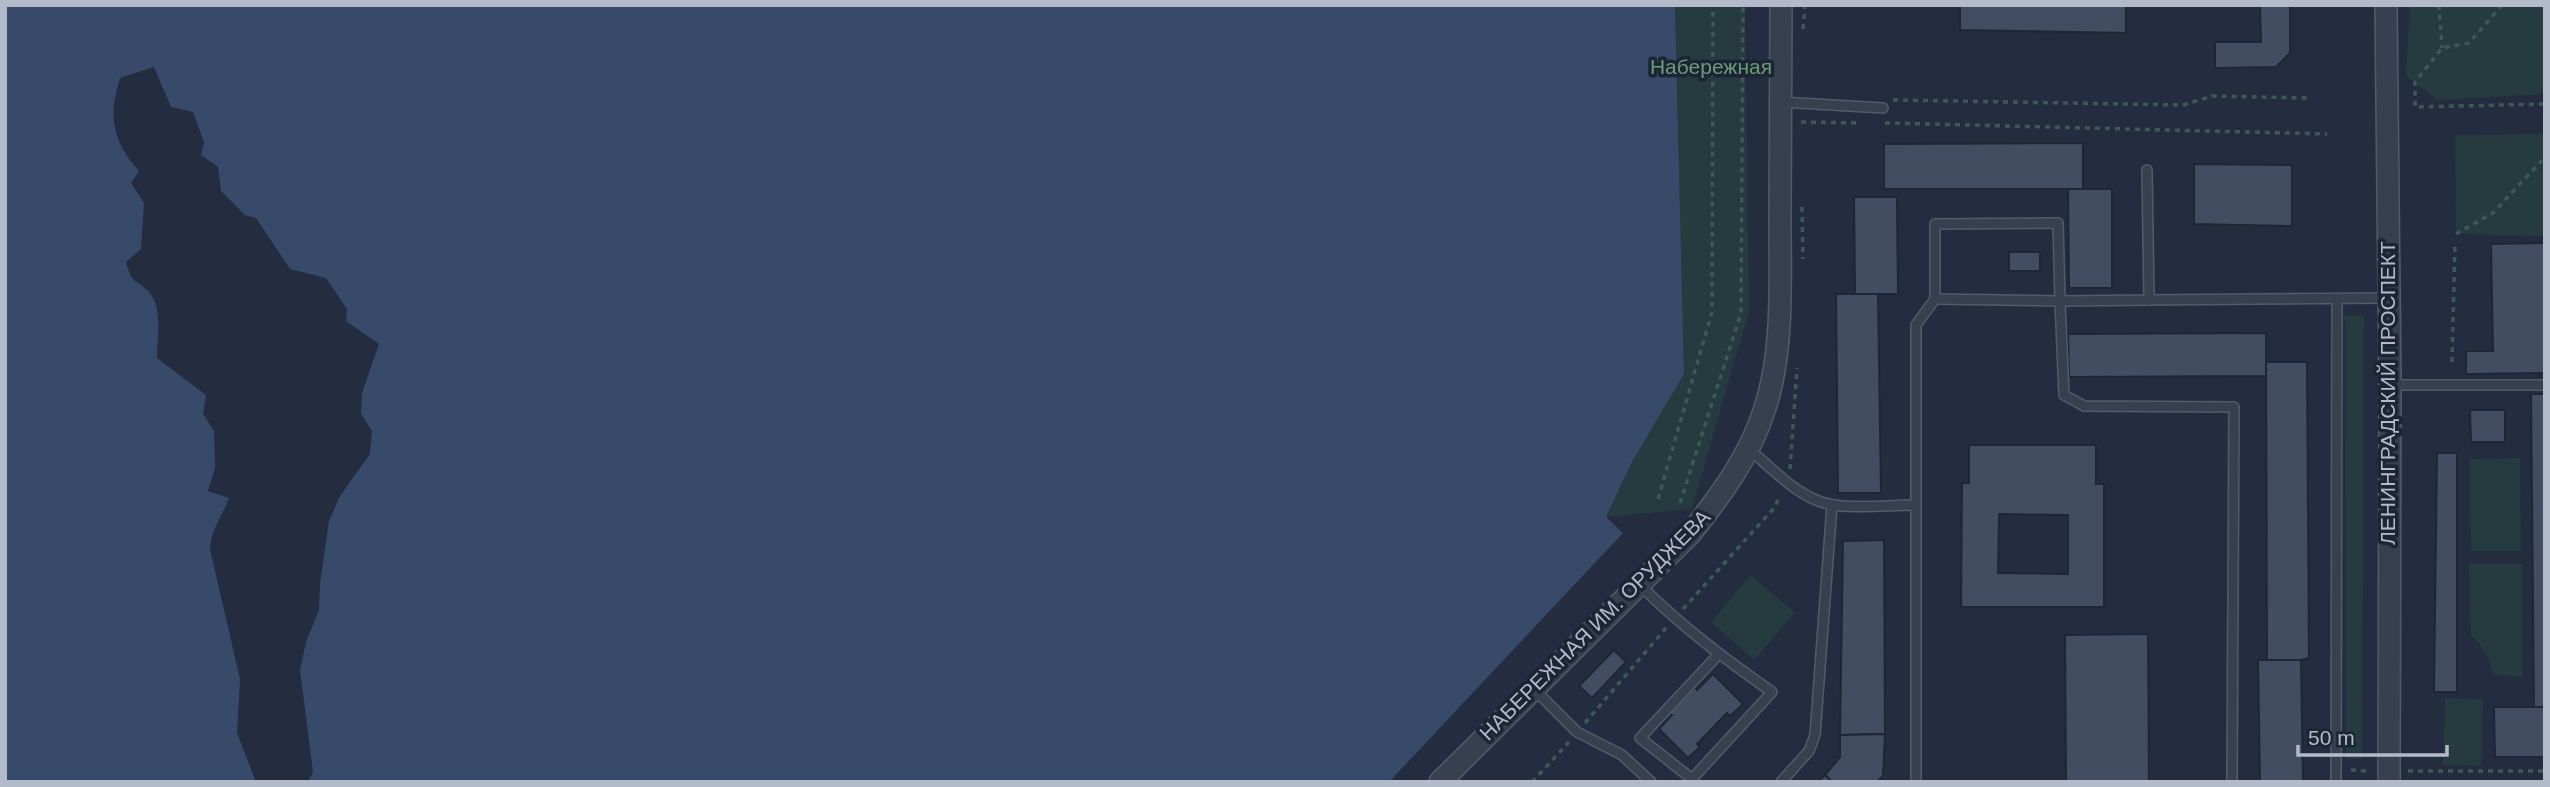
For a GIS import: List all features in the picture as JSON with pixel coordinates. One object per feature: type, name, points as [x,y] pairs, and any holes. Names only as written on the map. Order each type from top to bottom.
[{"type":"street","name":"НАБЕРЕЖНАЯ ИМ. ОРУДЖЕВА","points":[[1440,782],[1690,534],[1714,504],[1749,449],[1766,407],[1777,331],[1780,269],[1781,5]]},
{"type":"street","name":"ЛЕНИНГРАДСКИЙ ПРОСПЕКТ","points":[[2386,5],[2390,385],[2389,782]]},
{"type":"lane","points":[[1781,102],[1886,104]]},
{"type":"lane","points":[[2147,170],[2148,300]]},
{"type":"lane","points":[[1916,782],[1916,325],[1935,299],[1935,224],[2058,223],[2064,395],[2084,406],[2234,407],[2232,782]]},
{"type":"lane","points":[[1935,299],[2060,301],[2388,298]]},
{"type":"lane","points":[[2336,782],[2337,300]]},
{"type":"lane","points":[[2390,385],[2545,385]]},
{"type":"lane","points":[[1749,449],[1795,487],[1812,498],[1832,505],[1915,505]]},
{"type":"lane","points":[[1781,782],[1809,751],[1815,735],[1832,505]]},
{"type":"lane","points":[[1640,585],[1674,619],[1718,655],[1772,692],[1692,779],[1640,738],[1718,655]]},
{"type":"lane","points":[[1534,689],[1577,733],[1622,755],[1651,782]]},
{"type":"path","points":[[1658,499],[1712,312],[1713,5]]},
{"type":"path","points":[[1680,503],[1741,313],[1743,5]]},
{"type":"path","points":[[2440,5],[2442,47],[2415,82],[2415,107],[2545,104]]},
{"type":"path","points":[[2442,47],[2469,43],[2502,5]]},
{"type":"path","points":[[1886,104],[2183,105],[2212,96],[2309,98]]},
{"type":"path","points":[[1799,121],[1869,123]]},
{"type":"path","points":[[1882,123],[2327,134]]},
{"type":"path","points":[[2456,234],[2493,213],[2545,157]]},
{"type":"path","points":[[2452,362],[2455,244]]},
{"type":"path","points":[[2408,771],[2545,771]]},
{"type":"green space","name":"Набережная","points":[[1675,5],[1745,5],[1749,311],[1692,509],[1606,517],[1632,462],[1684,374]]},
{"type":"green space","points":[[2410,5],[2545,5],[2545,94],[2437,100],[2406,76]]},
{"type":"green space","points":[[2545,134],[2545,236],[2456,234],[2455,135]]},
{"type":"green space","points":[[2345,316],[2364,316],[2362,759],[2346,759]]},
{"type":"green space","points":[[2520,458],[2521,551],[2471,551],[2470,459]]},
{"type":"green space","points":[[2469,564],[2522,564],[2522,677],[2492,674],[2486,653],[2471,636]]},
{"type":"green space","points":[[1751,575],[1795,613],[1754,660],[1711,622]]},
{"type":"green space","points":[[2445,698],[2483,699],[2481,766],[2443,765]]},
{"type":"water","points":[[5,5],[1675,5],[1684,374],[1632,462],[1606,517],[1623,533],[1389,782],[308,782],[313,772],[300,670],[306,642],[319,610],[329,521],[340,496],[370,454],[372,431],[361,414],[362,393],[379,344],[346,321],[347,309],[326,278],[290,269],[256,218],[245,215],[221,191],[218,167],[201,155],[204,142],[193,112],[171,107],[154,67],[120,78],[114,104],[118,138],[139,171],[131,183],[144,203],[141,249],[126,262],[132,278],[149,292],[156,306],[157,358],[206,395],[203,414],[214,431],[215,468],[208,491],[229,498],[215,529],[210,549],[240,679],[237,733],[256,782],[5,782]]},
{"type":"building","points":[[1960,5],[2126,5],[2126,33],[1960,30]]},
{"type":"building","points":[[2260,5],[2290,5],[2290,53],[2276,67],[2215,68],[2215,42],[2261,42]]},
{"type":"building","points":[[2083,143],[2083,189],[1884,189],[1884,144]]},
{"type":"building","points":[[2194,164],[2292,165],[2292,226],[2194,224]]},
{"type":"building","points":[[2068,189],[2112,189],[2112,288],[2069,288]]},
{"type":"building","points":[[1854,197],[1897,197],[1898,294],[1855,294]]},
{"type":"building","points":[[2545,243],[2545,373],[2466,374],[2466,351],[2493,351],[2491,244]]},
{"type":"building","points":[[2009,252],[2040,252],[2040,271],[2009,271]]},
{"type":"building","points":[[1836,294],[1878,294],[1881,493],[1838,493]]},
{"type":"building","points":[[2266,333],[2266,376],[2069,377],[2068,334]]},
{"type":"building","points":[[2266,362],[2307,362],[2309,658],[2301,660],[2267,660]]},
{"type":"building","points":[[2531,394],[2545,394],[2545,707],[2534,707]]},
{"type":"building","points":[[2470,410],[2505,410],[2505,442],[2471,442]]},
{"type":"building","points":[[1969,445],[2096,445],[2096,484],[2104,484],[2104,607],[1961,607],[1962,483],[1969,483]],"holes":[[[1999,514],[2068,515],[2068,574],[1998,573]]]},
{"type":"building","points":[[2437,453],[2457,453],[2457,692],[2434,692]]},
{"type":"building","points":[[1884,540],[1885,734],[1840,735],[1843,541]]},
{"type":"building","points":[[2148,634],[2149,782],[2066,782],[2065,635]]},
{"type":"building","points":[[1614,650],[1626,662],[1592,698],[1579,686]]},
{"type":"building","points":[[2258,660],[2301,660],[2303,782],[2260,782]]},
{"type":"building","points":[[1713,674],[1743,704],[1730,716],[1727,713],[1697,744],[1700,747],[1688,758],[1659,729],[1672,715],[1669,713],[1695,687],[1697,690]]},
{"type":"building","points":[[2494,707],[2545,707],[2545,757],[2495,757]]},
{"type":"building","points":[[1885,734],[1883,776],[1877,782],[1832,782],[1825,775],[1840,757],[1840,735]]},
{"type":"building","points":[[1825,775],[1832,782],[1818,782]]}]
